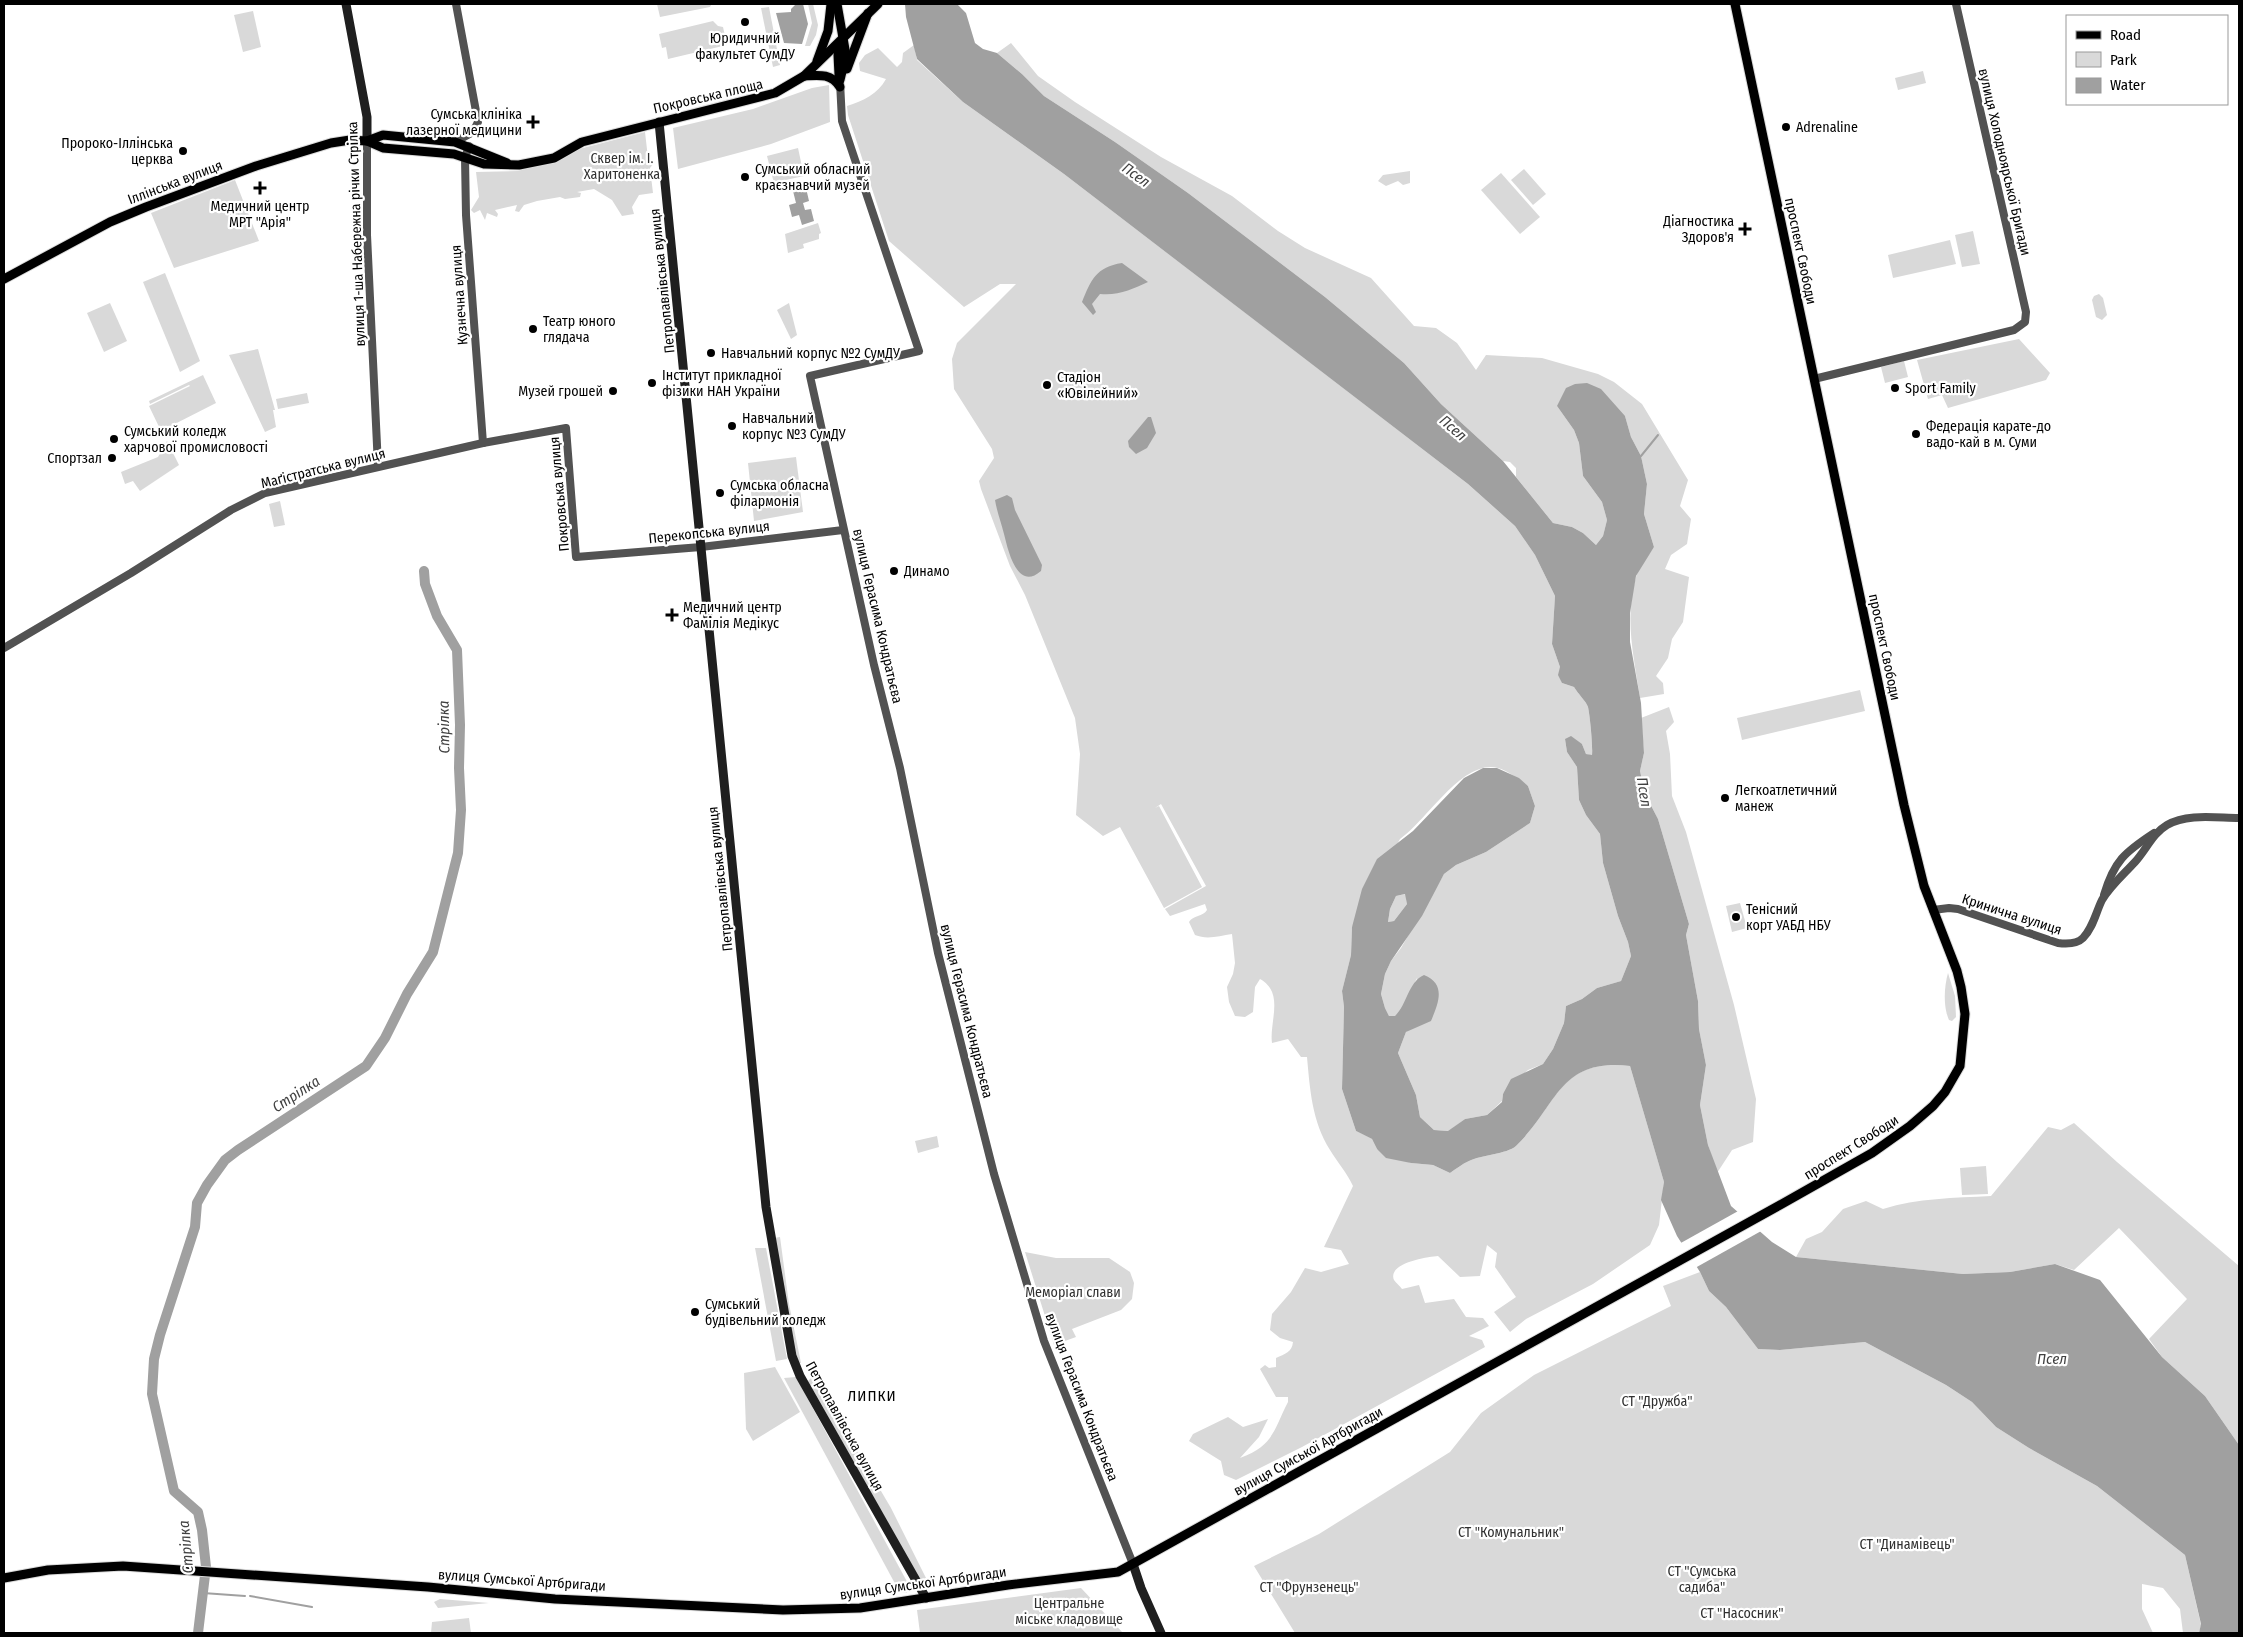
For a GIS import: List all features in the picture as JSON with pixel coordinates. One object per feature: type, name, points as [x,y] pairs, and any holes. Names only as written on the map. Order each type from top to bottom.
[{"type":"main road","name":"вулиця 1-ша Набережна річки Стрілка","points":[[346,4],[367,117],[367,141]]},
{"type":"main road","points":[[815,66],[828,31],[831,4]]},
{"type":"main road","points":[[837,4],[846,55],[840,84]]},
{"type":"main road","name":"проспект Свободи","points":[[1651,1276],[1872,1153],[1910,1126],[1933,1106],[1956,1075],[1962,1054],[1965,1027],[1963,996],[1957,971],[1921,878],[1904,804],[1735,4]]},
{"type":"main road","name":"Покровська площа","points":[[367,141],[383,148],[454,154],[484,164],[519,165],[554,158],[582,142],[659,122],[721,109],[776,93],[804,76],[875,6]]},
{"type":"main road","points":[[840,84],[875,6]]},
{"type":"main road","points":[[804,76],[826,75],[840,84]]},
{"type":"main road","name":"Петропавлівська вулиця","points":[[659,122],[766,1207],[792,1356],[800,1376],[926,1598]]},
{"type":"main road","name":"Покровська площа","points":[[367,141],[383,135],[455,142],[469,146],[499,161],[519,165]]},
{"type":"main road","name":"Іллінська вулиця","points":[[4,279],[110,222],[146,206],[256,166],[295,154],[338,142],[350,140],[367,141]]},
{"type":"main road","name":"вулиця Сумської Артбригади","points":[[4,1578],[48,1570],[95,1566],[434,1587],[555,1599],[783,1610],[844,1610],[1024,1582],[1118,1572],[1521,1350],[1651,1276]]},
{"type":"main road","name":"вулиця Герасима Кондратьєва","points":[[1133,1564],[1141,1588],[1161,1633]]},
{"type":"street","points":[[455,142],[473,132],[478,122],[456,4]]},
{"type":"street","name":"вулиця Холодноярської Бригади","points":[[1814,379],[2014,330],[2023,325],[2027,318],[1956,4]]},
{"type":"street","name":"вулиця Герасима Кондратьєва","points":[[840,84],[842,121],[920,352],[810,376],[843,530],[900,768],[938,953],[994,1174],[1044,1342],[1133,1564]]},
{"type":"street","name":"вулиця 1-ша Набережна річки Стрілка","points":[[367,141],[367,235],[378,466]]},
{"type":"street","name":"Кузнечна вулиця","points":[[469,146],[465,158],[467,226],[483,443]]},
{"type":"street","name":"Маґістратська вулиця","points":[[4,648],[246,502],[265,493],[483,443],[566,428]]},
{"type":"street","name":"Покровська вулиця","points":[[566,428],[576,557]]},
{"type":"street","name":"Перекопська вулиця","points":[[576,557],[701,547],[843,530]]},
{"type":"street","points":[[2103,898],[2111,873],[2120,859],[2131,848],[2175,821],[2239,818]]},
{"type":"street","points":[[2103,898],[2135,862],[2158,831]]},
{"type":"street","name":"Кринична вулиця","points":[[1933,910],[1958,909],[2058,943],[2071,944],[2082,939],[2091,926],[2103,898]]},
{"type":"green space","points":[[657,4],[711,5],[710,7],[660,17]]},
{"type":"green space","points":[[808,4],[813,4],[818,25],[816,35],[810,46],[805,46],[812,23]]},
{"type":"green space","points":[[769,7],[780,65],[773,67],[761,8]]},
{"type":"green space","points":[[253,11],[261,47],[243,52],[234,15]]},
{"type":"green space","points":[[713,21],[718,26],[723,27],[727,45],[668,59],[666,47],[662,48],[659,34]]},
{"type":"green space","points":[[1011,43],[1038,76],[1075,102],[1161,157],[1232,196],[1278,231],[1305,248],[1371,278],[1414,326],[1436,328],[1457,343],[1476,370],[1486,355],[1542,358],[1598,374],[1614,382],[1642,404],[1688,480],[1680,506],[1691,519],[1687,544],[1671,555],[1665,569],[1689,577],[1683,622],[1672,639],[1668,658],[1656,676],[1663,683],[1664,694],[1640,698],[1633,653],[1630,622],[1632,592],[1637,573],[1654,547],[1644,514],[1647,484],[1641,456],[1631,437],[1625,416],[1557,406],[1574,430],[1579,443],[1583,476],[1602,502],[1607,520],[1603,536],[1596,545],[1583,533],[1572,527],[1553,523],[1516,477],[1516,468],[1510,462],[1503,461],[1441,404],[1404,363],[1325,297],[1188,193],[1115,142],[1044,96],[997,53]]},
{"type":"green space","points":[[914,45],[917,60],[963,102],[1064,174],[1269,331],[1468,484],[1515,526],[1535,555],[1555,596],[1552,644],[1560,667],[1562,683],[1574,687],[1588,707],[1592,756],[1586,754],[1582,744],[1565,739],[1567,752],[1577,767],[1579,800],[1586,815],[1600,834],[1603,863],[1618,916],[1628,942],[1631,956],[1621,981],[1597,988],[1582,999],[1566,1006],[1564,1023],[1553,1049],[1543,1064],[1528,1070],[1503,1094],[1502,1101],[1487,1115],[1465,1119],[1449,1131],[1434,1130],[1420,1117],[1416,1095],[1398,1053],[1406,1032],[1411,1029],[1417,978],[1401,1011],[1395,1016],[1389,1016],[1381,994],[1385,974],[1444,874],[1456,865],[1486,852],[1530,823],[1535,806],[1528,786],[1506,771],[1498,768],[1485,768],[1471,773],[1446,793],[1400,839],[1352,927],[1351,955],[1342,991],[1344,1007],[1342,1089],[1356,1131],[1372,1139],[1377,1149],[1411,1163],[1433,1165],[1450,1173],[1469,1161],[1507,1151],[1516,1146],[1530,1131],[1561,1088],[1573,1077],[1587,1070],[1606,1065],[1630,1066],[1664,1182],[1659,1225],[1650,1245],[1593,1284],[1526,1319],[1510,1332],[1494,1312],[1516,1297],[1495,1267],[1497,1253],[1487,1245],[1480,1276],[1460,1277],[1438,1256],[1402,1265],[1393,1274],[1394,1280],[1402,1289],[1419,1285],[1425,1303],[1454,1299],[1466,1317],[1483,1318],[1489,1326],[1469,1336],[1482,1340],[1485,1347],[1302,1447],[1236,1480],[1224,1475],[1221,1461],[1189,1441],[1193,1434],[1228,1417],[1243,1427],[1268,1419],[1259,1437],[1240,1458],[1260,1448],[1271,1436],[1288,1402],[1288,1397],[1276,1397],[1260,1369],[1265,1365],[1269,1368],[1276,1367],[1276,1358],[1290,1350],[1293,1342],[1280,1338],[1270,1330],[1272,1314],[1291,1292],[1305,1268],[1321,1272],[1349,1264],[1341,1250],[1324,1247],[1353,1186],[1330,1150],[1319,1128],[1311,1093],[1307,1057],[1301,1057],[1288,1039],[1272,1043],[1274,1000],[1268,985],[1260,979],[1255,987],[1253,1012],[1245,1017],[1235,1016],[1229,1002],[1227,987],[1233,974],[1235,963],[1232,934],[1218,937],[1195,935],[1189,922],[1207,910],[1205,904],[1170,916],[1165,909],[1206,886],[1161,804],[1155,808],[1159,806],[1202,887],[1164,908],[1120,827],[1103,836],[1076,815],[1080,754],[1075,718],[1025,595],[1010,566],[981,489],[979,481],[994,458],[992,449],[954,389],[952,359],[957,343],[1016,284],[1000,284],[964,307],[889,241],[848,115],[847,106],[870,96],[879,89],[886,79],[860,71],[859,63],[865,55],[878,48],[897,67],[902,62],[903,53]]},
{"type":"green space","points":[[1923,71],[1926,83],[1898,90],[1895,78]]},
{"type":"green space","points":[[829,85],[830,122],[771,144],[678,169],[673,128],[753,109],[812,88]]},
{"type":"green space","name":"Сквер ім. І. Харитоненка","points":[[645,132],[648,158],[654,163],[650,168],[653,193],[639,195],[632,207],[634,214],[622,216],[612,200],[594,189],[577,192],[581,193],[580,197],[565,199],[560,197],[537,201],[524,205],[519,212],[515,211],[517,205],[495,210],[498,214],[497,217],[487,213],[485,220],[480,210],[474,213],[471,210],[479,197],[476,172],[518,171],[543,164],[553,164],[579,149]]},
{"type":"green space","points":[[798,148],[804,176],[781,181],[783,189],[776,191],[767,156]]},
{"type":"green space","points":[[1524,169],[1546,194],[1533,205],[1511,180]]},
{"type":"green space","points":[[1410,171],[1410,183],[1403,185],[1398,181],[1386,186],[1378,181],[1383,175]]},
{"type":"green space","points":[[1501,173],[1540,217],[1520,234],[1481,190]]},
{"type":"green space","points":[[235,180],[259,241],[174,268],[151,213]]},
{"type":"green space","points":[[818,223],[821,233],[819,234],[819,239],[803,244],[804,248],[788,253],[785,234]]},
{"type":"green space","points":[[1973,231],[1980,264],[1962,267],[1955,235]]},
{"type":"green space","points":[[1950,240],[1956,264],[1893,278],[1888,255]]},
{"type":"green space","points":[[165,273],[200,361],[180,372],[143,282]]},
{"type":"green space","points":[[2099,294],[2103,298],[2107,315],[2102,320],[2096,317],[2092,300],[2094,296]]},
{"type":"green space","points":[[110,303],[127,341],[104,352],[87,313]]},
{"type":"green space","points":[[789,303],[797,335],[791,339],[777,310]]},
{"type":"green space","points":[[2019,339],[2050,373],[2046,380],[1948,408],[1942,395],[1928,399],[1917,360]]},
{"type":"green space","points":[[258,349],[275,410],[273,410],[276,427],[265,432],[229,355]]},
{"type":"green space","points":[[1904,361],[1908,377],[1885,383],[1881,367]]},
{"type":"green space","points":[[203,375],[216,403],[161,431],[149,406],[190,386],[150,404],[149,401]]},
{"type":"green space","points":[[307,393],[309,403],[278,409],[276,399]]},
{"type":"green space","points":[[167,441],[179,465],[140,491],[133,481],[125,484],[121,472],[158,457]]},
{"type":"green space","points":[[796,457],[803,512],[754,521],[748,463]]},
{"type":"green space","points":[[280,501],[285,525],[274,527],[269,504]]},
{"type":"green space","points":[[1860,690],[1865,711],[1742,740],[1737,718]]},
{"type":"green space","points":[[1669,707],[1674,722],[1666,731],[1670,754],[1672,796],[1686,832],[1734,1005],[1756,1099],[1753,1142],[1732,1150],[1717,1173],[1708,1145],[1700,1105],[1706,1065],[1699,1029],[1698,1001],[1686,935],[1689,924],[1658,819],[1645,794],[1640,771],[1644,753],[1641,718]]},
{"type":"green space","points":[[1406,894],[1407,904],[1394,921],[1388,922],[1390,909],[1396,896]]},
{"type":"green space","name":"Тенісний корт УАБД НБУ","points":[[1740,903],[1747,928],[1732,932],[1726,906]]},
{"type":"green space","points":[[1948,973],[1955,996],[1956,1017],[1952,1021],[1949,1020],[1947,1015],[1945,1003]]},
{"type":"green space","points":[[2074,1123],[2239,1266],[2239,1445],[2205,1396],[2162,1357],[2149,1339],[2187,1299],[2119,1228],[2074,1270],[2055,1264],[2010,1272],[1963,1274],[1796,1257],[1806,1239],[1822,1232],[1843,1209],[1866,1201],[1883,1209],[1923,1201],[1991,1196],[2048,1127],[2061,1130]]},
{"type":"green space","points":[[937,1136],[939,1147],[918,1153],[915,1141]]},
{"type":"green space","points":[[1986,1166],[1988,1194],[1962,1195],[1960,1168]]},
{"type":"green space","points":[[780,1237],[789,1304],[801,1363],[797,1364],[774,1238]]},
{"type":"green space","points":[[755,1248],[766,1248],[787,1359],[776,1361]]},
{"type":"green space","name":"Меморіал слави","points":[[1025,1252],[1056,1258],[1109,1258],[1130,1272],[1134,1283],[1132,1299],[1121,1310],[1072,1329],[1076,1337],[1054,1345]]},
{"type":"green space","points":[[1700,1272],[1709,1291],[1726,1307],[1758,1349],[1780,1350],[1865,1342],[1946,1385],[1972,1402],[1996,1427],[2097,1486],[2185,1555],[2201,1625],[2199,1633],[2183,1633],[2180,1609],[2163,1588],[2142,1584],[2142,1609],[2153,1633],[1295,1633],[1254,1566],[1319,1534],[1450,1452],[1481,1413],[1534,1375],[1671,1306],[1663,1286]]},
{"type":"green space","points":[[775,1367],[800,1412],[753,1441],[746,1429],[744,1373]]},
{"type":"green space","points":[[813,1376],[891,1508],[926,1578],[922,1583],[808,1381]]},
{"type":"green space","points":[[796,1377],[911,1589],[906,1593],[899,1591],[784,1378]]},
{"type":"green space","name":"Центральне міське кладовище","points":[[1081,1588],[1123,1633],[920,1633],[917,1610]]},
{"type":"green space","points":[[440,1599],[489,1603],[438,1608],[434,1602]]},
{"type":"green space","points":[[469,1618],[471,1633],[431,1633],[432,1622]]},
{"type":"water","points":[[796,4],[803,4],[808,24],[802,44],[784,43],[776,13],[791,12],[791,9]]},
{"type":"water","name":"Псел","points":[[905,4],[957,4],[966,13],[975,43],[983,49],[997,53],[1044,96],[1115,142],[1188,193],[1325,297],[1404,363],[1441,404],[1503,461],[1553,523],[1572,527],[1583,533],[1596,545],[1603,536],[1607,520],[1602,502],[1583,476],[1579,443],[1574,430],[1557,406],[1566,388],[1575,384],[1587,383],[1601,389],[1625,416],[1631,437],[1641,456],[1647,484],[1644,514],[1654,547],[1636,576],[1630,613],[1630,642],[1641,703],[1644,753],[1640,771],[1645,794],[1658,819],[1689,924],[1686,935],[1698,1001],[1699,1029],[1706,1065],[1700,1105],[1708,1145],[1731,1206],[1772,1242],[1796,1257],[1963,1274],[2010,1272],[2055,1264],[2100,1280],[2162,1357],[2205,1396],[2239,1445],[2239,1633],[2199,1633],[2201,1624],[2185,1555],[2097,1486],[1996,1427],[1972,1402],[1946,1385],[1865,1342],[1780,1350],[1758,1349],[1726,1307],[1709,1291],[1700,1272],[1677,1236],[1661,1200],[1664,1182],[1630,1066],[1606,1065],[1573,1077],[1516,1146],[1507,1151],[1469,1161],[1450,1173],[1433,1165],[1386,1158],[1377,1149],[1372,1139],[1356,1131],[1342,1089],[1344,1007],[1342,991],[1351,955],[1352,927],[1362,889],[1377,859],[1413,831],[1464,778],[1483,768],[1497,768],[1519,778],[1528,786],[1535,806],[1530,823],[1486,852],[1456,865],[1444,874],[1422,916],[1391,961],[1385,974],[1381,994],[1389,1016],[1395,1016],[1414,983],[1424,975],[1436,984],[1438,989],[1438,1001],[1431,1021],[1406,1032],[1398,1053],[1416,1095],[1420,1117],[1434,1130],[1448,1131],[1465,1119],[1487,1115],[1502,1102],[1503,1094],[1511,1079],[1543,1064],[1553,1049],[1564,1023],[1566,1006],[1582,999],[1597,988],[1621,981],[1631,956],[1603,863],[1600,834],[1586,815],[1579,800],[1577,767],[1567,752],[1565,739],[1571,736],[1582,744],[1586,754],[1592,755],[1592,739],[1587,705],[1574,687],[1562,683],[1558,675],[1560,667],[1552,644],[1555,596],[1535,555],[1515,526],[1468,484],[1064,174],[963,102],[917,59],[906,17]],"holes":[[[1405,894],[1407,904],[1394,921],[1388,922],[1390,909],[1396,896]]]},
{"type":"water","points":[[806,188],[809,201],[803,203],[805,210],[811,209],[814,221],[802,225],[799,215],[792,217],[789,205],[796,203],[793,191]]},
{"type":"water","points":[[1122,263],[1148,282],[1119,293],[1100,294],[1092,304],[1096,312],[1093,315],[1082,302],[1088,287],[1100,271]]},
{"type":"water","points":[[1148,417],[1151,417],[1156,433],[1147,448],[1136,454],[1129,447],[1128,441]]},
{"type":"water","points":[[1007,495],[1012,498],[1015,510],[1042,565],[1041,571],[1033,576],[1026,576],[1020,573],[1008,549],[995,500]]},
{"type":"pier","points":[[1740,1210],[1763,1230],[1695,1268],[1679,1244]]},
{"type":"waterway","points":[[1641,456],[1658,435]]},
{"type":"waterway","name":"Стрілка","points":[[198,1633],[206,1567],[202,1530],[198,1512],[174,1491],[152,1394],[154,1359],[195,1227],[197,1203],[207,1185],[225,1160],[238,1150],[366,1066],[385,1038],[407,994],[433,952],[458,853],[461,810],[459,768],[460,725],[457,650],[437,616],[425,584],[424,571]]},
{"type":"waterway","points":[[203,1593],[245,1596]]},
{"type":"waterway","points":[[250,1596],[312,1607]]},
{"type":"place","name":"Юридичний факультет СумДУ","points":[[745,22]]},
{"type":"place","name":"Сумська клініка лазерної медицини","points":[[533,122]]},
{"type":"place","name":"Adrenaline","points":[[1786,127]]},
{"type":"place","name":"Пророко-Іллінська церква","points":[[183,151]]},
{"type":"place","name":"Сумський обласний краєзнавчий музей","points":[[745,177]]},
{"type":"place","name":"Медичний центр МРТ \"Арія\"","points":[[260,188]]},
{"type":"place","name":"Діагностика Здоров'я","points":[[1745,229]]},
{"type":"place","name":"Театр юного глядача","points":[[533,329]]},
{"type":"place","name":"Навчальний корпус №2 СумДУ","points":[[711,353]]},
{"type":"place","name":"Інститут прикладної фізики НАН України","points":[[652,383]]},
{"type":"place","name":"Стадіон «Ювілейний»","points":[[1047,385]]},
{"type":"place","name":"Sport Family","points":[[1895,388]]},
{"type":"place","name":"Музей грошей","points":[[613,391]]},
{"type":"place","name":"Навчальний корпус №3 СумДУ","points":[[732,426]]},
{"type":"place","name":"Федерація карате-до вадо-кай в м. Суми","points":[[1916,434]]},
{"type":"place","name":"Сумський коледж харчової промисловості","points":[[114,439]]},
{"type":"place","name":"Спортзал","points":[[112,458]]},
{"type":"place","name":"Сумська обласна філармонія","points":[[720,493]]},
{"type":"place","name":"Динамо","points":[[894,571]]},
{"type":"place","name":"Медичний центр Фамілія Медікус","points":[[672,615]]},
{"type":"place","name":"Легкоатлетичний манеж","points":[[1725,798]]},
{"type":"place","name":"Тенісний корт УАБД НБУ","points":[[1736,917]]},
{"type":"place","name":"Сумський будівельний коледж","points":[[695,1312]]},
{"type":"district","name":"ЛИПКИ","points":[[872,1396]]},
{"type":"park label","name":"СТ \"Дружба\"","points":[[1657,1401]]},
{"type":"park label","name":"СТ \"Комунальник\"","points":[[1511,1532]]},
{"type":"park label","name":"СТ \"Динамівець\"","points":[[1907,1544]]},
{"type":"park label","name":"СТ \"Сумська садиба\"","points":[[1702,1579]]},
{"type":"park label","name":"СТ \"Фрунзенець\"","points":[[1309,1587]]},
{"type":"park label","name":"СТ \"Насосник\"","points":[[1742,1613]]}]
